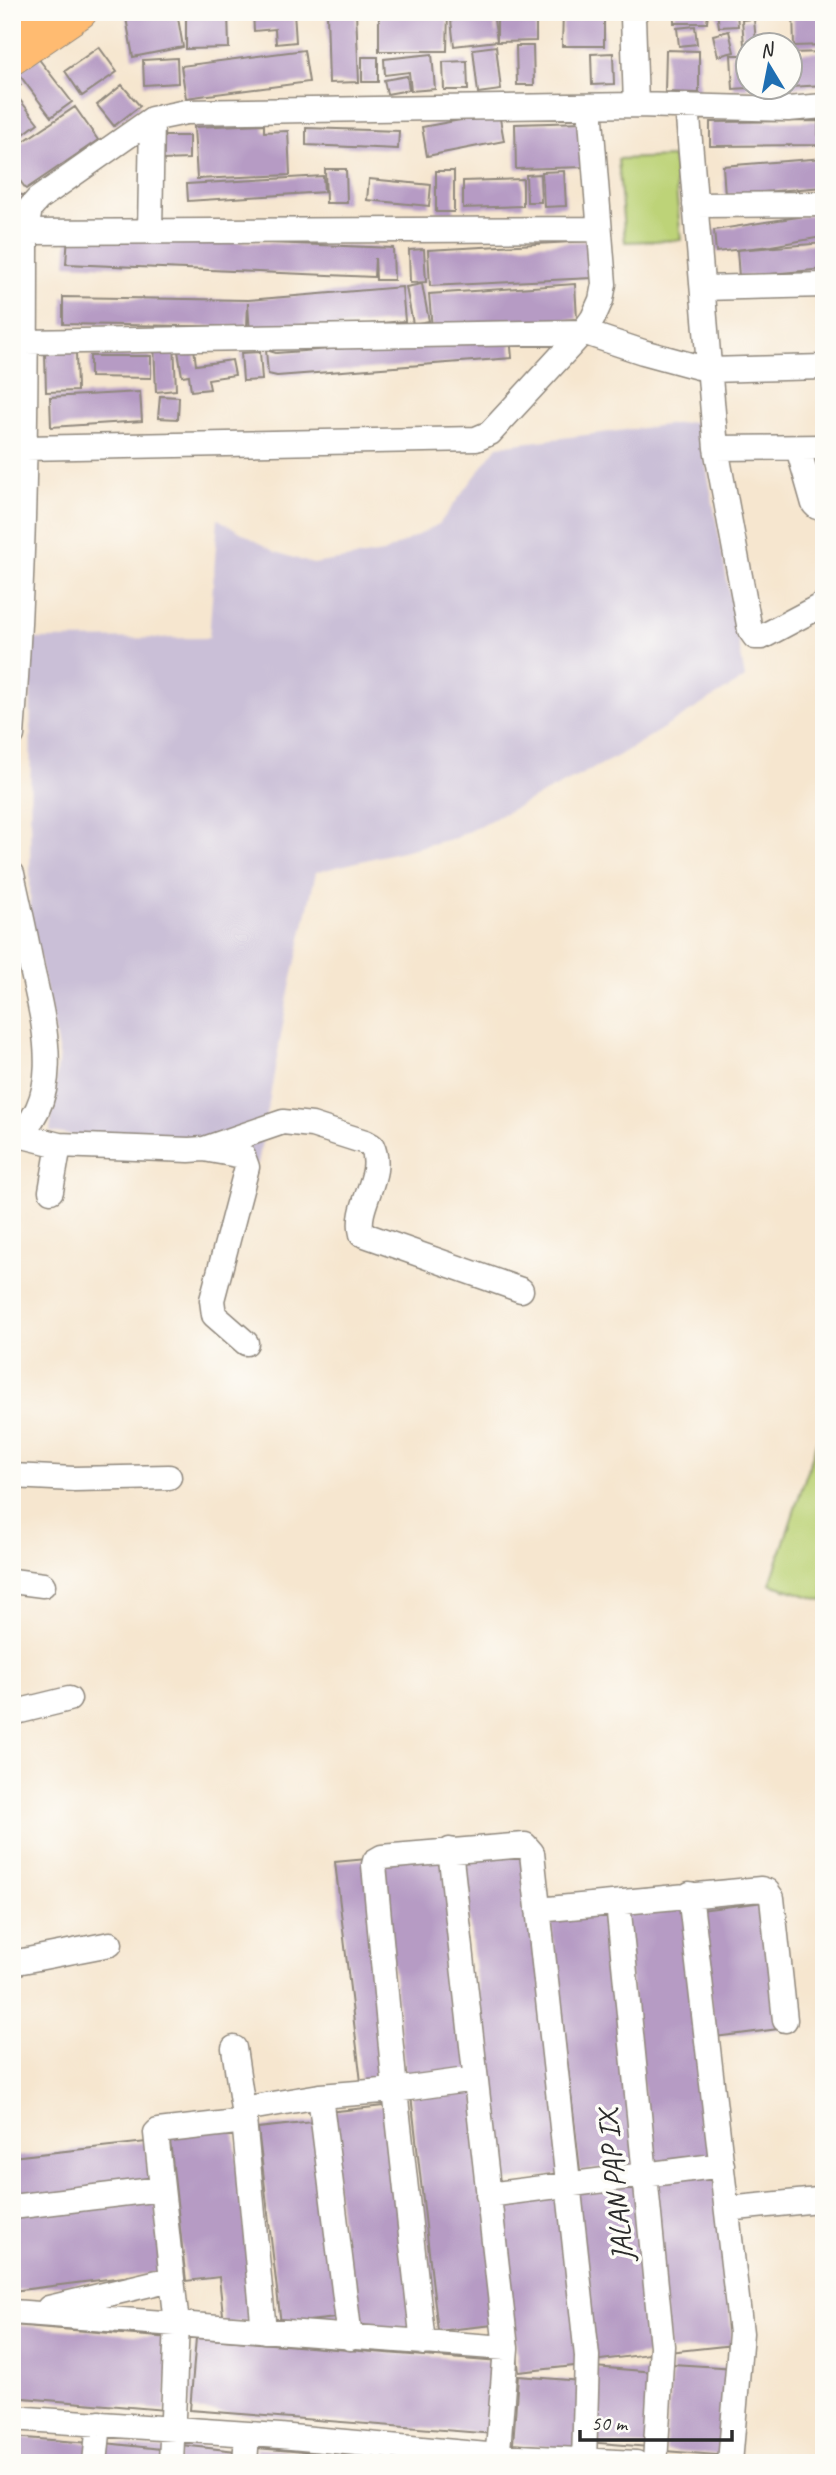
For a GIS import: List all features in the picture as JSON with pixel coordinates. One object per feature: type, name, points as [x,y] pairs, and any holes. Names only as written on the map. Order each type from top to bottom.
[{"type":"main road","points":[[12,24],[30,12]]},
{"type":"main road","points":[[12,59],[81,12]]},
{"type":"street","points":[[633,14],[636,105]]},
{"type":"street","points":[[12,736],[25,448],[19,374],[26,342],[26,232],[30,208],[38,199],[152,119],[186,112],[636,105],[788,109],[824,106]]},
{"type":"street","points":[[25,448],[476,439],[496,428],[583,332],[593,318],[602,292],[603,267],[590,106]]},
{"type":"street","points":[[687,106],[703,288],[704,368],[748,622],[755,636],[769,634],[824,604]]},
{"type":"street","points":[[150,231],[152,119]]},
{"type":"street","points":[[695,205],[824,204]]},
{"type":"street","points":[[26,232],[599,229]]},
{"type":"street","points":[[703,288],[824,285]]},
{"type":"street","points":[[26,342],[583,332],[704,368],[824,367]]},
{"type":"street","points":[[716,448],[824,447]]},
{"type":"street","points":[[798,448],[814,504],[824,508]]},
{"type":"street","points":[[12,874],[24,982],[45,1035],[46,1070],[37,1112],[16,1138],[59,1145],[204,1149],[239,1154],[247,1163],[244,1184],[212,1300],[214,1315],[246,1343]]},
{"type":"street","points":[[204,1149],[283,1122],[312,1125],[365,1142],[372,1146],[376,1161],[360,1221],[362,1234],[521,1290]]},
{"type":"street","points":[[51,1191],[59,1145]]},
{"type":"street","points":[[12,1476],[74,1479],[169,1476]]},
{"type":"street","points":[[12,1581],[43,1586]]},
{"type":"street","points":[[12,1713],[69,1699]]},
{"type":"street","points":[[423,2343],[374,1865],[375,1861],[382,1857],[520,1844],[528,1846],[532,1853],[587,2356],[584,2461]]},
{"type":"street","points":[[450,1850],[506,2348],[498,2459]]},
{"type":"street","points":[[538,1910],[761,1889],[772,1898],[785,2020]]},
{"type":"street","points":[[690,1895],[741,2333],[730,2463]]},
{"type":"street","name":"JALAN PAP IX","points":[[618,1903],[662,2346],[655,2463]]},
{"type":"street","points":[[12,1963],[110,1944]]},
{"type":"street","points":[[234,2048],[244,2115],[264,2331]]},
{"type":"street","points":[[170,2463],[177,2324],[157,2132],[244,2115],[320,2096],[395,2090],[474,2079]]},
{"type":"street","points":[[320,2096],[350,2338]]},
{"type":"street","points":[[488,2195],[722,2165]]},
{"type":"street","points":[[12,2207],[161,2189]]},
{"type":"street","points":[[727,2209],[818,2200]]},
{"type":"street","points":[[19,2313],[171,2279]]},
{"type":"street","points":[[19,2313],[506,2348]]},
{"type":"street","points":[[12,2418],[247,2434],[498,2459],[636,2463]]},
{"type":"street","points":[[95,2463],[99,2423]]},
{"type":"street","points":[[245,2463],[247,2434]]},
{"type":"shaded area","points":[[698,421],[745,678],[618,756],[455,838],[316,872],[288,996],[258,1164],[50,1132],[59,1055],[30,911],[31,639],[209,638],[218,519],[275,552],[313,564],[383,553],[439,524],[498,446]]},
{"type":"shaded area","points":[[824,1677],[824,1792],[819,1732]]},
{"type":"green space","points":[[673,157],[681,240],[625,242],[618,159]]},
{"type":"green space","points":[[824,1421],[824,1601],[770,1584]]},
{"type":"building","points":[[125,12],[177,12],[183,47],[133,57]]},
{"type":"building","points":[[186,12],[228,12],[229,48],[186,49]]},
{"type":"building","points":[[253,12],[294,12],[296,42],[276,44],[275,29],[254,31]]},
{"type":"building","points":[[327,12],[356,12],[359,82],[329,83]]},
{"type":"building","points":[[379,12],[448,12],[447,51],[379,51]]},
{"type":"building","points":[[450,12],[493,12],[497,41],[454,46]]},
{"type":"building","points":[[497,12],[536,12],[536,41],[497,42]]},
{"type":"building","points":[[563,12],[604,12],[604,46],[562,46]]},
{"type":"building","points":[[674,12],[708,12],[707,23],[674,23]]},
{"type":"building","points":[[717,12],[737,12],[738,26],[719,27]]},
{"type":"building","points":[[793,12],[824,12],[824,45],[804,46],[804,32],[794,32]]},
{"type":"building","points":[[754,19],[755,32],[743,32],[742,20]]},
{"type":"building","points":[[695,26],[697,44],[679,46],[677,28]]},
{"type":"building","points":[[729,31],[734,52],[718,56],[713,35]]},
{"type":"building","points":[[496,46],[501,90],[478,93],[473,49]]},
{"type":"building","points":[[516,46],[533,46],[534,85],[517,85]]},
{"type":"building","points":[[99,47],[117,72],[82,96],[65,71]]},
{"type":"building","points":[[304,50],[309,82],[186,98],[181,66]]},
{"type":"building","points":[[666,50],[699,51],[699,93],[665,92]]},
{"type":"building","points":[[824,52],[824,85],[804,86],[804,53]]},
{"type":"building","points":[[613,53],[614,84],[592,85],[591,54]]},
{"type":"building","points":[[432,54],[435,89],[411,91],[409,72],[385,75],[384,59]]},
{"type":"building","points":[[731,55],[734,55],[733,89]]},
{"type":"building","points":[[362,57],[378,57],[378,82],[362,82]]},
{"type":"building","points":[[38,58],[72,102],[51,117],[18,73]]},
{"type":"building","points":[[177,58],[178,83],[144,85],[143,60]]},
{"type":"building","points":[[467,61],[468,90],[444,90],[443,62]]},
{"type":"building","points":[[12,72],[21,85],[12,92]]},
{"type":"building","points":[[407,76],[409,90],[387,94],[384,80]]},
{"type":"building","points":[[122,85],[140,106],[114,126],[97,105]]},
{"type":"building","points":[[20,100],[38,123],[12,143],[12,106]]},
{"type":"building","points":[[75,107],[98,140],[26,189],[12,170],[12,149]]},
{"type":"building","points":[[499,113],[504,141],[427,156],[422,127]]},
{"type":"building","points":[[818,121],[818,145],[710,146],[710,122]]},
{"type":"building","points":[[584,122],[585,167],[516,169],[515,124]]},
{"type":"building","points":[[264,124],[264,132],[288,131],[290,175],[197,179],[194,127]]},
{"type":"building","points":[[306,128],[399,131],[398,149],[306,145]]},
{"type":"building","points":[[161,136],[189,136],[189,159],[161,160]]},
{"type":"building","points":[[824,158],[824,187],[725,195],[723,166]]},
{"type":"building","points":[[325,169],[346,169],[347,203],[326,203]]},
{"type":"building","points":[[436,171],[454,171],[454,212],[436,212]]},
{"type":"building","points":[[564,171],[566,206],[544,207],[542,172]]},
{"type":"building","points":[[540,174],[541,202],[527,202],[526,175]]},
{"type":"building","points":[[323,176],[324,192],[188,201],[187,184]]},
{"type":"building","points":[[369,179],[431,185],[429,206],[367,200]]},
{"type":"building","points":[[523,179],[523,206],[463,208],[463,181]]},
{"type":"building","points":[[12,194],[23,195],[20,242],[12,241]]},
{"type":"building","points":[[818,214],[822,237],[716,252],[714,230]]},
{"type":"building","points":[[68,235],[393,248],[394,280],[376,280],[375,258],[374,277],[66,264]]},
{"type":"building","points":[[590,241],[592,278],[430,286],[428,250]]},
{"type":"building","points":[[824,243],[824,269],[739,277],[737,250]]},
{"type":"building","points":[[424,249],[426,282],[410,283],[409,250]]},
{"type":"building","points":[[422,284],[429,321],[413,324],[406,287]]},
{"type":"building","points":[[575,284],[577,319],[432,329],[429,294]]},
{"type":"building","points":[[402,287],[405,321],[250,334],[248,303],[247,327],[63,324],[63,297],[248,300]]},
{"type":"building","points":[[12,322],[19,322],[17,360],[12,360]]},
{"type":"building","points":[[510,336],[512,358],[277,376],[268,374],[266,350],[276,353]]},
{"type":"building","points":[[174,342],[176,390],[156,392],[154,344]]},
{"type":"building","points":[[194,348],[196,365],[232,360],[235,375],[208,379],[210,389],[191,391],[189,375],[182,376],[178,351]]},
{"type":"building","points":[[76,351],[77,391],[46,392],[45,352]]},
{"type":"building","points":[[260,352],[262,380],[243,381],[241,353]]},
{"type":"building","points":[[90,356],[151,356],[151,378],[90,377]]},
{"type":"building","points":[[140,392],[142,421],[51,427],[50,397]]},
{"type":"building","points":[[160,396],[179,397],[178,419],[158,418]]},
{"type":"building","points":[[12,1039],[15,1039],[15,1062],[12,1062]]},
{"type":"building","points":[[526,1850],[564,2174],[499,2182],[462,1857]]},
{"type":"building","points":[[445,1852],[471,2072],[406,2080],[381,1859]]},
{"type":"building","points":[[367,1859],[392,2079],[361,2082],[335,1862]]},
{"type":"building","points":[[764,1902],[779,2029],[715,2037],[700,1910]]},
{"type":"building","points":[[687,1907],[716,2155],[652,2163],[623,1914]]},
{"type":"building","points":[[614,1908],[644,2164],[580,2171],[550,1916]]},
{"type":"building","points":[[475,2087],[502,2324],[438,2331],[411,2095]]},
{"type":"building","points":[[393,2105],[418,2329],[354,2336],[328,2112]]},
{"type":"building","points":[[322,2121],[345,2317],[281,2324],[258,2128]]},
{"type":"building","points":[[233,2124],[256,2320],[224,2324],[219,2277],[186,2281],[169,2132]]},
{"type":"building","points":[[146,2142],[151,2184],[12,2200],[12,2157]]},
{"type":"building","points":[[714,2172],[733,2345],[669,2352],[649,2180]]},
{"type":"building","points":[[638,2181],[658,2353],[593,2361],[574,2189]]},
{"type":"building","points":[[563,2188],[583,2365],[519,2372],[498,2196]]},
{"type":"building","points":[[155,2194],[164,2272],[12,2291],[12,2211]]},
{"type":"building","points":[[12,2325],[171,2338],[165,2410],[12,2397]]},
{"type":"building","points":[[196,2338],[500,2362],[494,2434],[190,2410]]},
{"type":"building","points":[[672,2364],[736,2368],[729,2456],[665,2451]]},
{"type":"building","points":[[594,2367],[655,2372],[649,2447],[588,2442]]},
{"type":"building","points":[[518,2376],[581,2381],[576,2449],[513,2444]]},
{"type":"building","points":[[12,2437],[90,2443],[88,2463],[12,2463]]},
{"type":"building","points":[[105,2443],[170,2450],[168,2463],[103,2463]]},
{"type":"building","points":[[181,2445],[245,2452],[244,2463],[179,2463]]},
{"type":"building","points":[[256,2448],[413,2461],[413,2463],[255,2463]]}]
